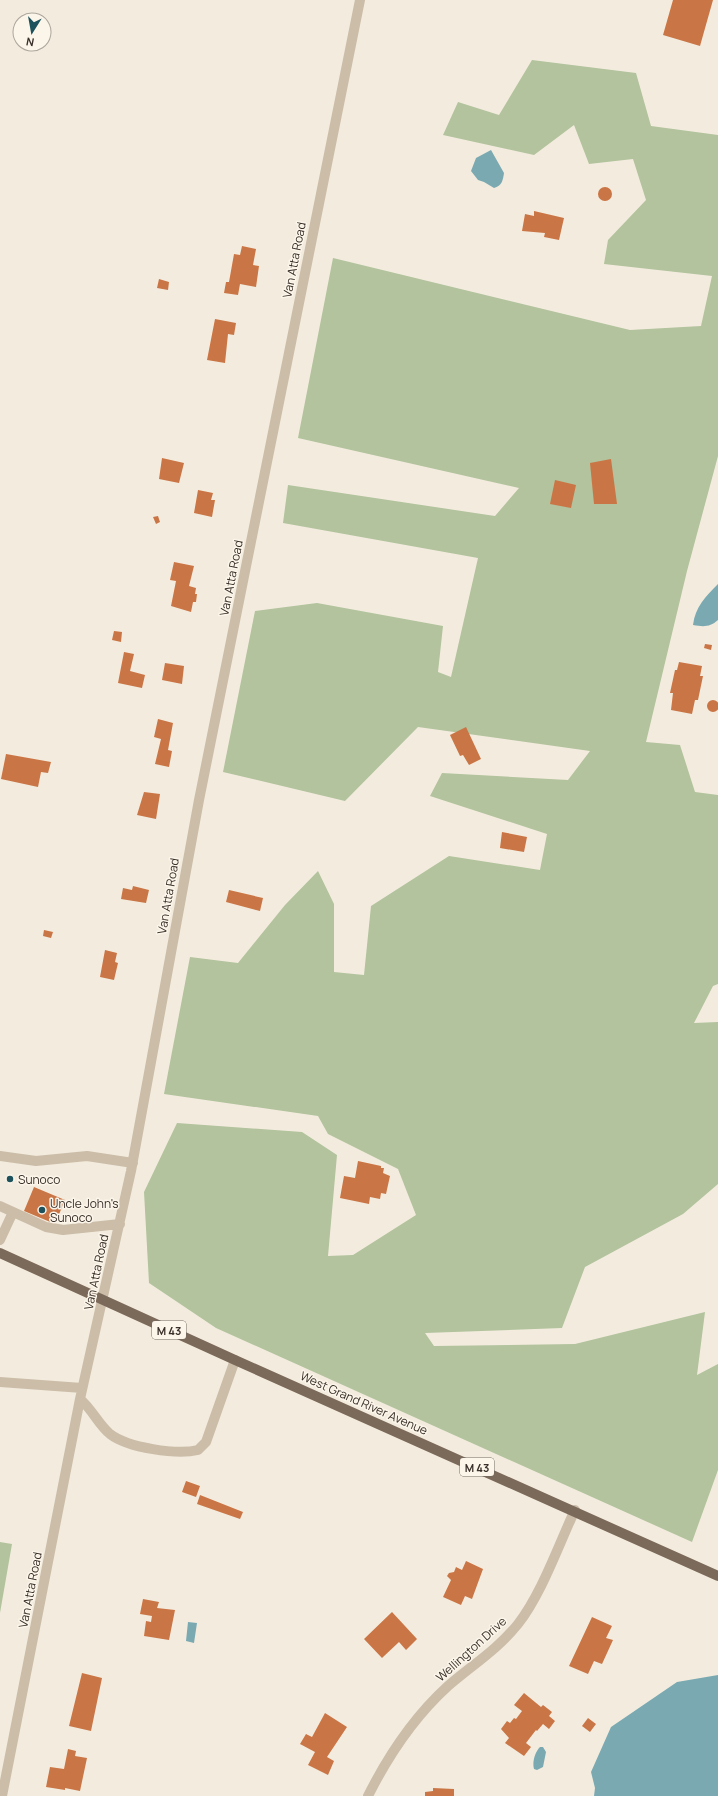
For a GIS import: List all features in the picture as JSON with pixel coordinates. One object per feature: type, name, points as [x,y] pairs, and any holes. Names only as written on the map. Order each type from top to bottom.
[{"type":"main road","name":"West Grand River Avenue","points":[[0,1253],[235,1360],[575,1510],[718,1576]]},
{"type":"street","name":"Van Atta Road","points":[[2,1796],[82,1388],[133,1162],[199,800],[360,0]]},
{"type":"street","points":[[0,1156],[36,1161],[87,1156],[133,1162]]},
{"type":"street","points":[[0,1206],[46,1227],[64,1230],[120,1224]]},
{"type":"street","points":[[0,1240],[13,1212]]},
{"type":"street","points":[[80,1399],[89,1407],[110,1434],[124,1442],[168,1450],[198,1450],[206,1442],[235,1360]]},
{"type":"street","points":[[0,1382],[82,1388]]},
{"type":"street","name":"Wellington Drive","points":[[368,1796],[395,1749],[432,1703],[447,1687],[498,1645],[518,1624],[533,1601],[575,1510]]},
{"type":"green space","points":[[532,60],[636,73],[651,126],[718,135],[718,456],[687,571],[646,742],[680,745],[695,792],[718,795],[718,984],[713,986],[694,1023],[718,1022],[718,1184],[683,1214],[585,1267],[562,1328],[425,1333],[434,1346],[575,1344],[705,1312],[697,1375],[718,1364],[718,1470],[692,1542],[216,1328],[149,1283],[144,1192],[177,1123],[302,1132],[337,1155],[328,1256],[353,1255],[416,1215],[398,1169],[328,1134],[318,1116],[164,1094],[190,957],[238,963],[285,905],[318,871],[334,904],[334,972],[364,975],[371,906],[449,856],[540,870],[547,834],[430,796],[442,773],[568,780],[590,751],[418,727],[345,801],[223,772],[255,611],[317,603],[443,626],[438,672],[451,677],[478,558],[283,523],[288,485],[495,516],[519,488],[298,438],[333,258],[630,330],[701,326],[712,276],[604,264],[608,240],[646,200],[633,159],[589,164],[574,125],[534,155],[443,135],[458,102],[499,115]]},
{"type":"green space","points":[[0,1542],[12,1544],[0,1613]]},
{"type":"water","points":[[491,150],[504,173],[503,180],[497,187],[494,188],[478,180],[471,171],[476,158]]},
{"type":"water","points":[[718,584],[718,620],[707,626],[693,625],[699,607]]},
{"type":"water","points":[[188,1622],[197,1623],[194,1643],[186,1641]]},
{"type":"water","points":[[718,1675],[718,1796],[594,1796],[595,1788],[591,1772],[611,1727],[677,1682]]},
{"type":"water","points":[[540,1747],[543,1747],[546,1752],[543,1767],[537,1770],[534,1769],[533,1766],[534,1757]]},
{"type":"building","points":[[673,0],[713,0],[700,46],[663,35]]},
{"type":"building","points":[[602,187],[608,187],[612,191],[612,197],[608,201],[602,201],[598,197],[598,191]]},
{"type":"building","points":[[534,211],[564,218],[559,240],[544,237],[545,233],[522,231],[525,214],[534,216]]},
{"type":"building","points":[[242,246],[256,249],[253,265],[259,266],[256,287],[240,284],[238,295],[224,293],[226,282],[229,282],[234,254],[240,255]]},
{"type":"building","points":[[159,279],[169,282],[168,290],[157,288]]},
{"type":"building","points":[[215,319],[236,323],[234,335],[228,334],[225,363],[207,360]]},
{"type":"building","points":[[162,458],[184,463],[179,483],[159,479]]},
{"type":"building","points":[[611,459],[617,504],[594,504],[590,463]]},
{"type":"building","points":[[555,480],[576,485],[571,508],[550,504]]},
{"type":"building","points":[[198,490],[213,493],[211,500],[215,500],[212,517],[194,513]]},
{"type":"building","points":[[158,516],[160,522],[156,524],[153,517]]},
{"type":"building","points":[[174,562],[194,566],[189,586],[196,588],[195,594],[197,594],[196,602],[193,602],[191,612],[171,606],[176,581],[170,580]]},
{"type":"building","points":[[114,631],[122,632],[121,642],[112,640]]},
{"type":"building","points":[[705,644],[712,645],[711,650],[704,648]]},
{"type":"building","points":[[124,652],[134,654],[130,671],[145,675],[142,688],[118,683]]},
{"type":"building","points":[[679,662],[702,666],[700,676],[703,676],[698,700],[695,700],[692,714],[671,710],[673,693],[670,693],[675,670],[677,670]]},
{"type":"building","points":[[165,663],[184,666],[182,684],[162,680]]},
{"type":"building","points":[[713,700],[717,702],[719,706],[717,710],[713,712],[709,710],[707,706],[709,702]]},
{"type":"building","points":[[158,719],[173,723],[168,750],[172,751],[169,767],[155,764],[161,739],[154,737]]},
{"type":"building","points":[[466,727],[481,759],[469,765],[463,755],[460,756],[450,735]]},
{"type":"building","points":[[6,754],[51,762],[48,773],[41,772],[38,787],[1,779]]},
{"type":"building","points":[[144,792],[160,794],[156,819],[137,815]]},
{"type":"building","points":[[502,832],[527,837],[524,852],[500,848]]},
{"type":"building","points":[[133,886],[149,890],[146,903],[121,899],[123,888],[132,890]]},
{"type":"building","points":[[229,890],[263,898],[260,911],[226,902]]},
{"type":"building","points":[[44,930],[53,932],[51,938],[43,936]]},
{"type":"building","points":[[105,950],[117,953],[115,962],[118,963],[114,980],[100,977]]},
{"type":"building","points":[[358,1161],[381,1166],[381,1168],[384,1168],[383,1173],[390,1176],[386,1194],[381,1193],[380,1199],[370,1197],[369,1204],[340,1198],[344,1176],[355,1178]]},
{"type":"building","points":[[34,1187],[65,1200],[55,1224],[24,1211]]},
{"type":"building","points":[[186,1481],[200,1486],[196,1497],[182,1492]]},
{"type":"building","points":[[200,1495],[243,1512],[240,1519],[197,1504]]},
{"type":"building","points":[[466,1561],[483,1569],[472,1599],[465,1596],[461,1605],[443,1597],[451,1580],[447,1576],[449,1573],[454,1572],[456,1567],[462,1570]]},
{"type":"building","points":[[143,1599],[159,1602],[157,1608],[175,1610],[169,1640],[144,1636],[146,1621],[151,1622],[152,1616],[140,1614]]},
{"type":"building","points":[[392,1612],[417,1639],[406,1650],[399,1642],[382,1658],[364,1639]]},
{"type":"building","points":[[592,1617],[612,1626],[606,1638],[613,1640],[602,1664],[594,1661],[588,1674],[569,1666]]},
{"type":"building","points":[[82,1673],[102,1678],[91,1731],[69,1726]]},
{"type":"building","points":[[524,1693],[541,1707],[543,1705],[552,1712],[549,1716],[555,1721],[549,1729],[543,1724],[537,1731],[536,1730],[526,1743],[531,1747],[524,1756],[505,1743],[509,1738],[501,1729],[507,1721],[510,1723],[514,1718],[516,1719],[522,1711],[514,1705]]},
{"type":"building","points":[[325,1713],[347,1727],[327,1757],[334,1761],[328,1775],[308,1765],[315,1752],[300,1744],[306,1734],[312,1737]]},
{"type":"building","points":[[588,1718],[596,1724],[590,1732],[582,1726]]},
{"type":"building","points":[[68,1749],[76,1751],[75,1756],[87,1758],[80,1791],[65,1788],[65,1790],[46,1787],[50,1767],[64,1769]]},
{"type":"building","points":[[433,1788],[454,1789],[454,1796],[425,1796],[425,1792],[433,1791]]},
{"type":"place","name":"Sunoco","points":[[10,1179]]},
{"type":"place","name":"Uncle John's Sunoco","points":[[42,1210]]}]
